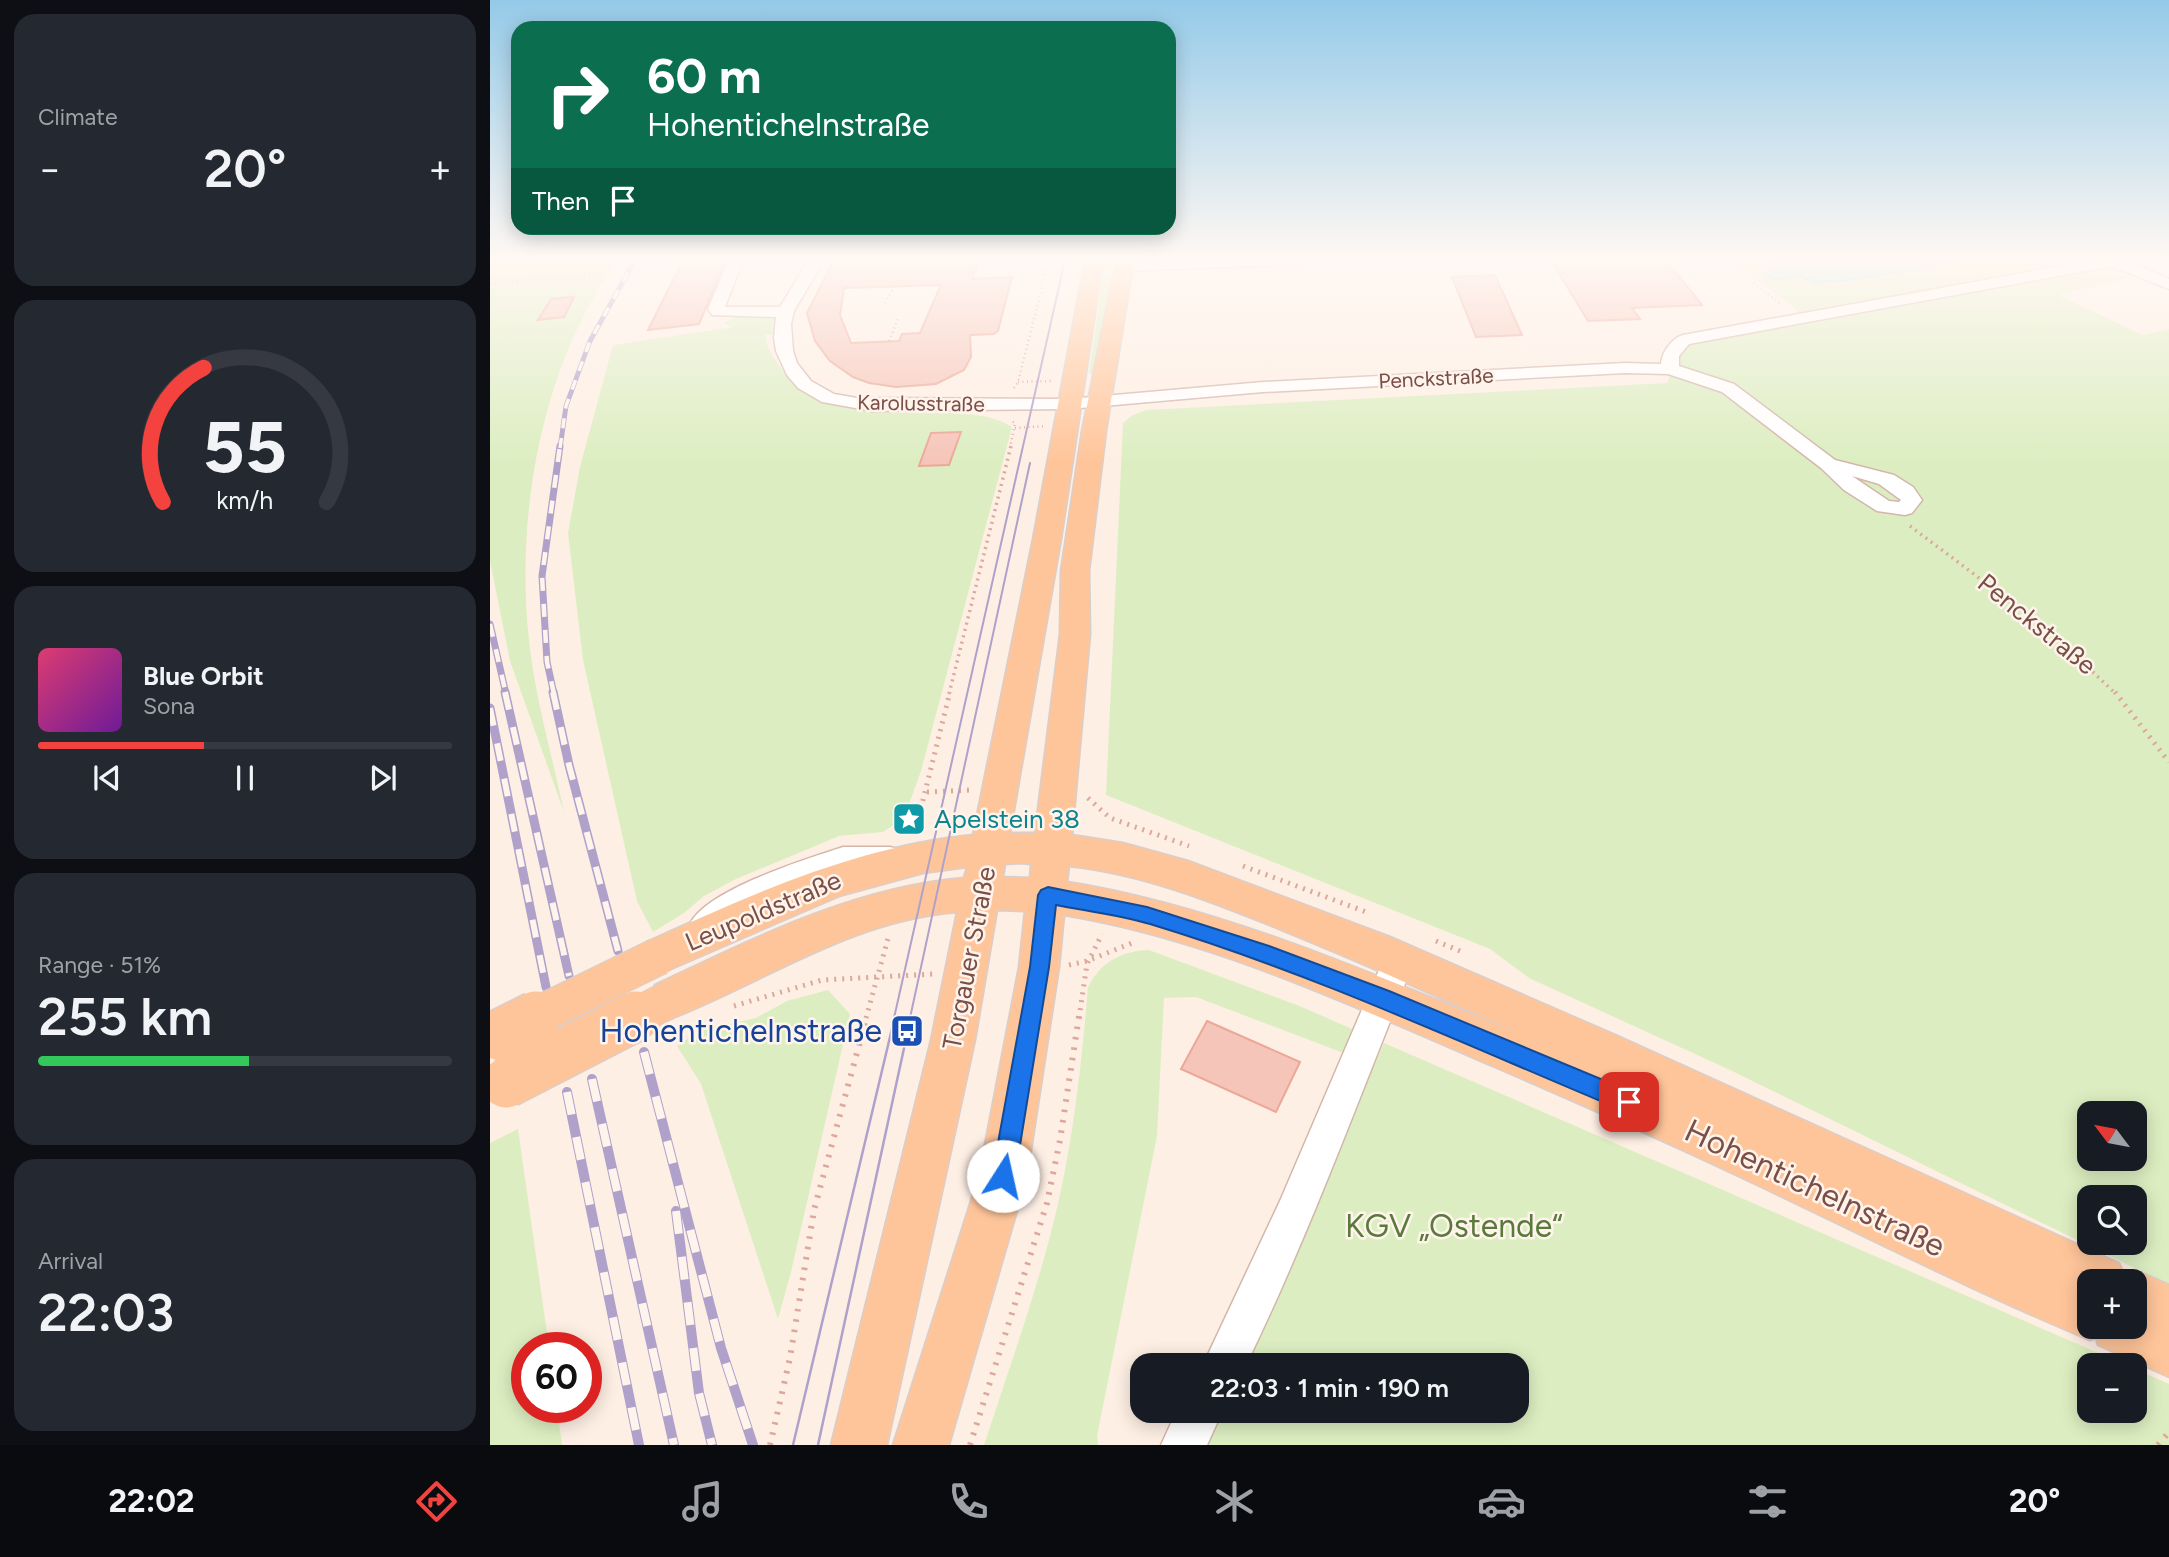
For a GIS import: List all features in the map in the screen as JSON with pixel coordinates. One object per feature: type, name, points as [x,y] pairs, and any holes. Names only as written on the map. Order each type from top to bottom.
[{"type":"main road","name":"Torgauer Straße","points":[[921,1445],[1003,1176],[1039,967],[1075,634],[1075,571],[1089,327]]},
{"type":"main road","name":"Torgauer Straße","points":[[859,1445],[937,1115],[1084,403],[1106,327]]},
{"type":"main road","name":"Leupoldstraße","points":[[494,1037],[665,953],[912,844],[986,871]]},
{"type":"main road","name":"Leupoldstraße","points":[[498,1087],[794,938],[864,913],[922,901],[986,871]]},
{"type":"main road","name":"Hohentichelnstraße","points":[[986,871],[1051,872],[1147,915],[1269,955],[1391,978],[2077,1271]]},
{"type":"main road","name":"Hohentichelnstraße","points":[[1391,978],[1654,1113],[2077,1308]]},
{"type":"main road","points":[[2147,1301],[2169,1311]]},
{"type":"main road","points":[[2145,1339],[2169,1350]]},
{"type":"street","name":"Karolusstraße","points":[[783,327],[782,339],[788,363],[805,387],[826,398],[887,407],[1084,403]]},
{"type":"street","points":[[1670,369],[1670,356],[1683,340],[1749,327]]},
{"type":"street","name":"Penckstraße","points":[[1084,403],[1299,385],[1625,368],[1670,369],[1712,381],[1740,395],[1828,464],[1851,486],[1884,507],[1905,509],[1912,500],[1907,491],[1894,482],[1828,464]]},
{"type":"street","points":[[1183,1445],[1194,1423]]},
{"type":"lane","points":[[1230,1353],[1265,1281],[1391,978]]},
{"type":"path","points":[[889,341],[895,327]]},
{"type":"path","points":[[912,844],[1015,428],[1014,423],[1007,418],[1009,405],[1018,382],[1032,327]]},
{"type":"path","name":"Penckstraße","points":[[1884,507],[2042,623],[2098,672],[2132,711],[2169,762]]},
{"type":"path","points":[[926,792],[975,789]]},
{"type":"path","points":[[970,1445],[1026,1278],[1047,1203],[1060,1140],[1087,964]]},
{"type":"path","points":[[723,1009],[821,980],[931,975]]},
{"type":"path","points":[[770,1445],[790,1358],[814,1210],[876,977]]},
{"type":"path","points":[[2158,1445],[2169,1432]]},
{"type":"green space","points":[[490,327],[579,327],[553,392],[540,441],[526,542],[529,640],[564,812],[510,661],[490,561]]},
{"type":"green space","points":[[730,327],[773,327],[772,335],[765,335],[772,355],[785,373],[801,388],[820,399],[861,411],[974,415],[997,420],[1012,427],[921,771],[908,807],[895,824],[883,832],[839,836],[736,879],[704,896],[684,913],[653,932],[637,901],[583,660],[568,533],[580,467],[613,345]]},
{"type":"green space","points":[[1096,327],[1103,327],[1096,373],[1089,374]]},
{"type":"green space","points":[[1767,327],[2127,327],[2143,335],[2169,329],[2169,1285],[2147,1274],[2147,1269],[2136,1269],[2108,1255],[2147,1255],[2147,1185],[2077,1185],[2077,1240],[1730,1070],[1529,978],[1490,949],[1106,795],[1123,423],[1131,416],[1146,410],[1667,383],[1677,351],[1687,342]]},
{"type":"green space","points":[[1149,950],[1302,1007],[1352,1029],[1346,1054],[1196,997],[1164,998],[1157,1136],[1097,1436],[1098,1445],[984,1445],[1033,1295],[1058,1204],[1077,1096],[1088,987],[1099,971],[1113,959]]},
{"type":"green space","points":[[828,990],[850,1014],[778,1319],[701,1084],[677,1046],[699,1031],[756,1018],[787,1001]]},
{"type":"green space","name":"KGV „Ostende“","points":[[1384,1043],[2098,1353],[2077,1353],[2077,1423],[2147,1423],[2147,1374],[2169,1384],[2169,1445],[1202,1445],[1212,1423],[1529,1423],[1529,1353],[1243,1353]]},
{"type":"green space","points":[[518,1129],[547,1332],[511,1332],[511,1423],[559,1423],[562,1445],[490,1445],[490,1143]]},
{"type":"building","points":[[811,327],[845,327],[851,343],[899,341],[902,334],[920,333],[922,327],[999,327],[994,334],[970,335],[971,357],[964,370],[936,384],[896,387],[869,383],[853,377],[830,361],[815,341]]},
{"type":"building","points":[[1472,327],[1519,327],[1522,335],[1476,337]]},
{"type":"building","points":[[961,432],[949,465],[919,466],[931,433]]},
{"type":"building","points":[[1207,1021],[1300,1062],[1276,1112],[1181,1069]]},
{"type":"tram line","points":[[894,1018],[1050,327]]},
{"type":"tram line","points":[[910,1018],[1030,463]]},
{"type":"tram line","points":[[793,1445],[895,1016]]},
{"type":"tram line","points":[[818,1445],[911,1016]]},
{"type":"railway","points":[[560,448],[566,406],[598,327]]},
{"type":"railway","points":[[554,694],[547,662],[542,576],[560,446]]},
{"type":"railway","points":[[490,624],[506,694]]},
{"type":"railway","points":[[505,692],[569,976]]},
{"type":"railway","points":[[553,692],[569,765],[618,951]]},
{"type":"railway","points":[[490,708],[546,987]]},
{"type":"railway","points":[[644,1052],[721,1348],[753,1445]]},
{"type":"railway","points":[[592,1079],[674,1445]]},
{"type":"railway","points":[[567,1092],[639,1445]]},
{"type":"railway","points":[[676,1211],[699,1393],[712,1445]]},
{"type":"place","name":"Apelstein 38","points":[[909,819]]},
{"type":"place","name":"Hohentichelnstraße","points":[[907,1031]]},
{"type":"route","points":[[1003,1176],[1039,967],[1048,895],[1147,915],[1269,955],[1382,998],[1629,1102]]}]
